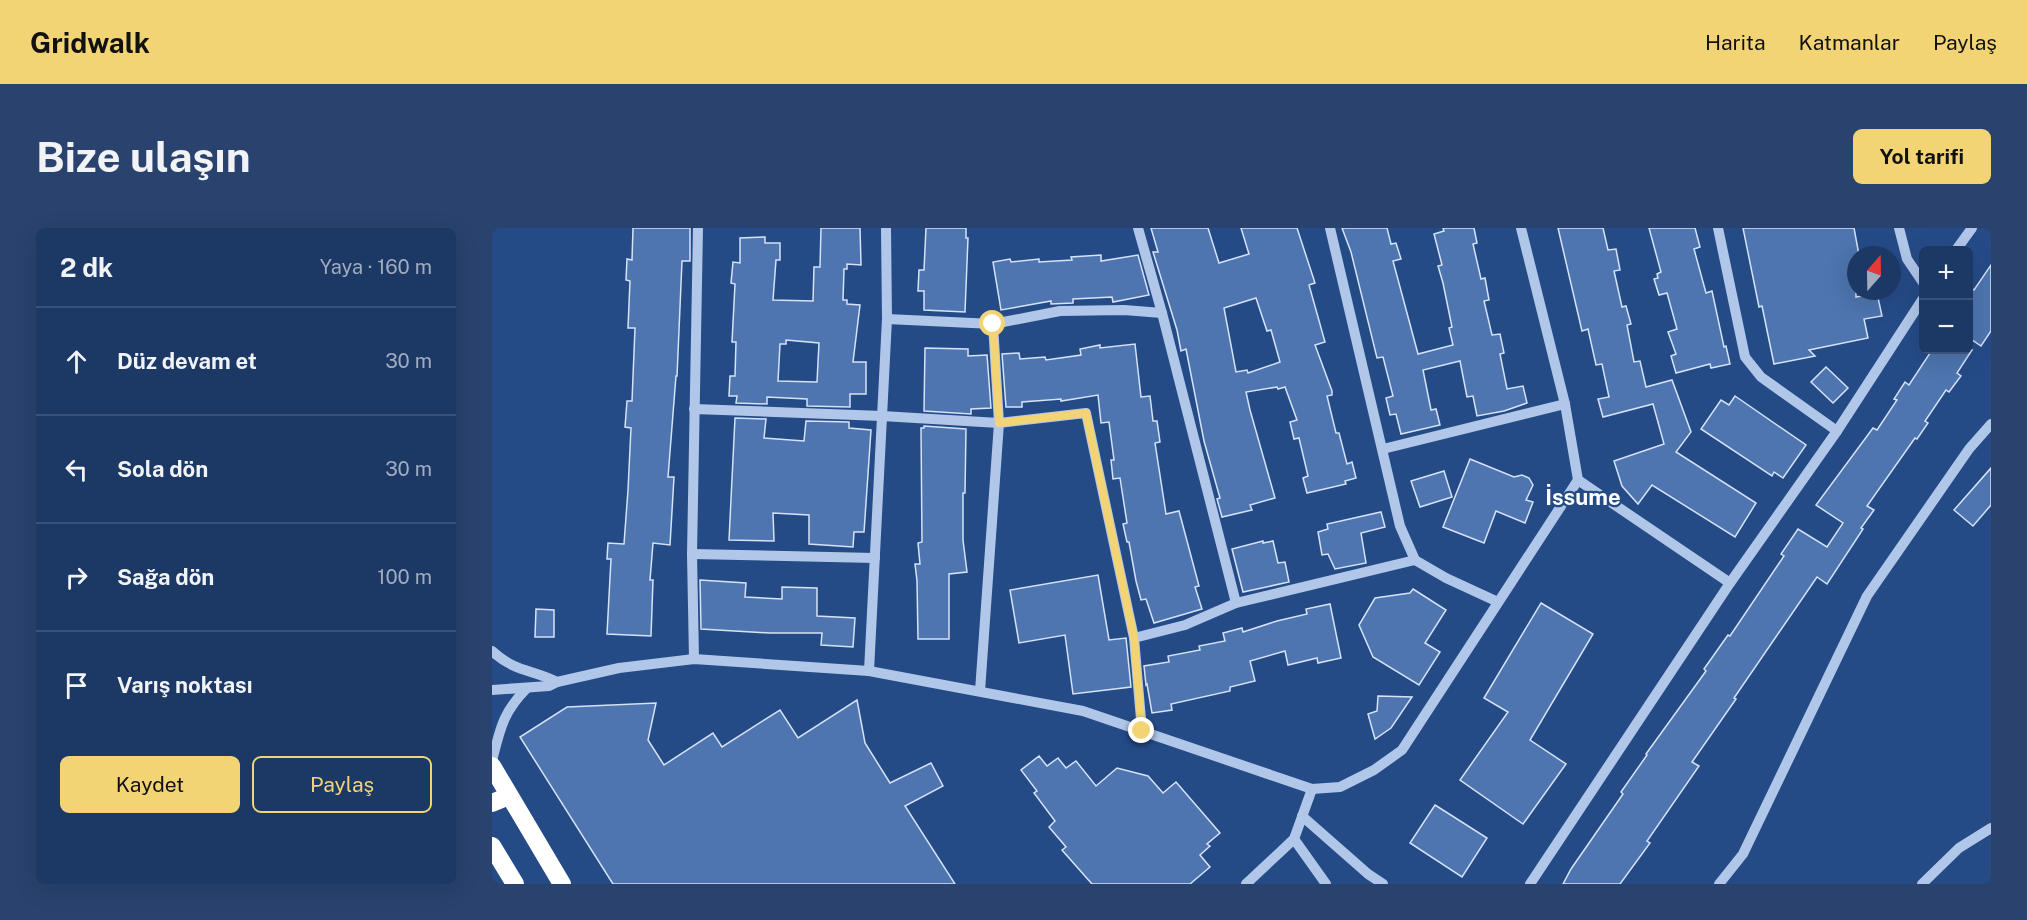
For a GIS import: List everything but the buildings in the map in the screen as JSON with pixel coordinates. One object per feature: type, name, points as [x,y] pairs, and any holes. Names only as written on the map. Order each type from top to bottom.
[{"type":"highway","points":[[492,766],[562,884]]},
{"type":"highway","points":[[492,803],[509,796]]},
{"type":"highway","points":[[492,846],[515,884]]},
{"type":"street","points":[[694,659],[692,554],[698,228]]},
{"type":"street","points":[[869,671],[887,319],[886,228]]},
{"type":"street","points":[[1138,228],[1236,603]]},
{"type":"street","points":[[1330,228],[1400,526],[1415,560],[1446,578],[1498,602]]},
{"type":"street","points":[[492,690],[549,686],[557,682],[619,668],[694,659],[869,671],[1083,711],[1312,789],[1340,787],[1374,770],[1402,750],[1578,480],[1565,404],[1521,228]]},
{"type":"street","points":[[1718,228],[1745,357],[1761,377],[1837,430]]},
{"type":"street","points":[[1899,228],[1907,259],[1919,278]]},
{"type":"street","points":[[1959,246],[1972,228]]},
{"type":"street","points":[[1530,884],[1730,583],[1837,430],[1921,300]]},
{"type":"street","points":[[887,319],[993,324],[1060,311],[1124,310],[1162,313]]},
{"type":"street","points":[[980,691],[999,423],[993,324]]},
{"type":"street","points":[[1383,450],[1565,404]]},
{"type":"street","points":[[694,409],[999,423],[1086,413],[1134,638],[1142,731]]},
{"type":"street","points":[[1719,884],[1743,854],[1867,596],[1969,449],[1991,424]]},
{"type":"street","points":[[1578,480],[1730,583]]},
{"type":"street","points":[[692,554],[874,558]]},
{"type":"street","points":[[1134,638],[1185,625],[1236,603],[1415,560]]},
{"type":"street","points":[[492,651],[514,668],[545,675],[557,682]]},
{"type":"street","points":[[492,761],[504,718],[510,707],[527,688]]},
{"type":"street","points":[[1246,884],[1294,839],[1312,789]]},
{"type":"street","points":[[1302,816],[1368,874],[1383,884]]},
{"type":"street","points":[[1922,884],[1959,848],[1991,828]]},
{"type":"street","points":[[1294,839],[1326,884]]},
{"type":"district","name":"İssume","points":[[1583,497]]},
{"type":"route","points":[[993,324],[999,423],[1086,413],[1134,638],[1142,731]]}]
